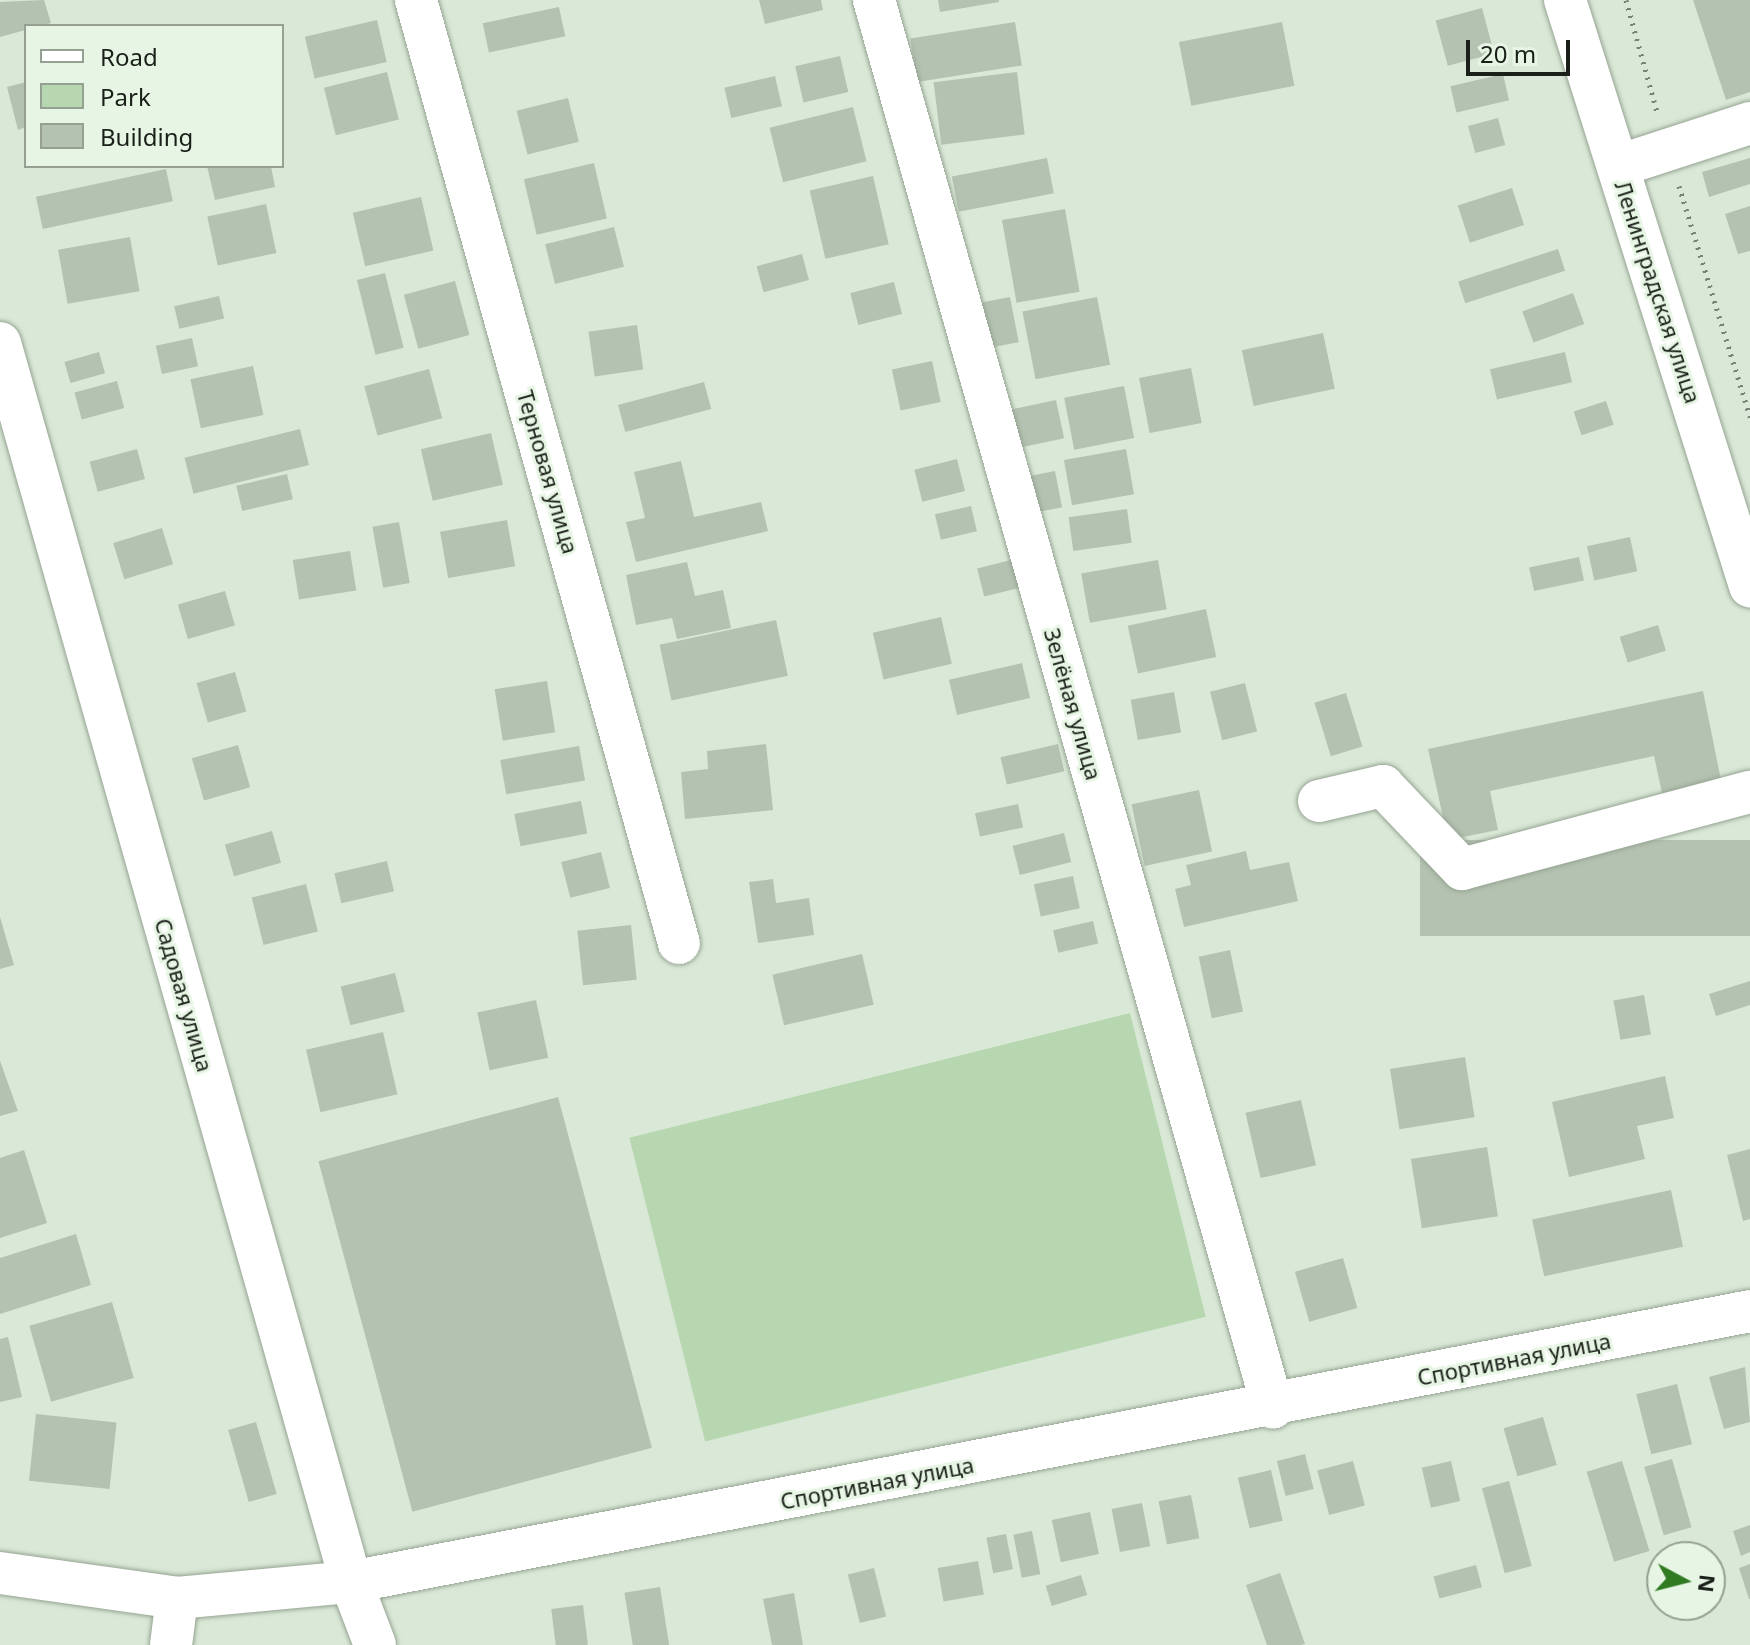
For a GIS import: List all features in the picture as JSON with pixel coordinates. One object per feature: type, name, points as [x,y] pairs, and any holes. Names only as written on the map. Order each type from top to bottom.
[{"type":"street","name":"Терновая улица","points":[[416,0],[679,943]]},
{"type":"street","name":"Зелёная улица","points":[[874,0],[1273,1408]]},
{"type":"street","name":"Ленинградская улица","points":[[1565,0],[1750,586]]},
{"type":"street","points":[[1618,166],[1750,123]]},
{"type":"street","name":"Садовая улица","points":[[0,343],[15,456],[351,1582],[375,1645]]},
{"type":"street","points":[[1319,801],[1383,786],[1462,869],[1750,792]]},
{"type":"street","name":"Спортивная улица","points":[[0,1573],[177,1598],[351,1582],[1273,1408],[1750,1311]]},
{"type":"street","points":[[171,1645],[177,1598]]},
{"type":"path","points":[[1626,0],[1668,150],[1750,417]]},
{"type":"green space","points":[[1130,1013],[1206,1317],[705,1442],[629,1138]]},
{"type":"building","points":[[44,0],[51,23],[24,24],[24,30],[0,37],[0,2]]},
{"type":"building","points":[[759,0],[821,0],[823,10],[765,24]]},
{"type":"building","points":[[938,0],[999,0],[999,2],[940,12]]},
{"type":"building","points":[[1693,0],[1750,0],[1750,92],[1726,100]]},
{"type":"building","points":[[559,7],[565,36],[489,53],[483,23]]},
{"type":"building","points":[[1482,8],[1494,53],[1448,66],[1436,20]]},
{"type":"building","points":[[377,20],[387,62],[315,79],[305,37]]},
{"type":"building","points":[[1015,22],[1022,65],[917,82],[910,39]]},
{"type":"building","points":[[1282,22],[1294,86],[1191,106],[1179,42]]},
{"type":"building","points":[[840,56],[848,92],[804,102],[795,66]]},
{"type":"building","points":[[387,72],[399,120],[336,135],[324,88]]},
{"type":"building","points":[[1017,72],[1025,135],[941,145],[934,82]]},
{"type":"building","points":[[1503,74],[1509,100],[1456,112],[1450,86]]},
{"type":"building","points":[[775,76],[782,106],[731,118],[724,88]]},
{"type":"building","points":[[24,83],[24,128],[18,130],[7,87]]},
{"type":"building","points":[[568,98],[579,142],[527,154],[517,111]]},
{"type":"building","points":[[853,107],[867,161],[783,182],[770,128]]},
{"type":"building","points":[[1498,118],[1505,145],[1475,153],[1468,126]]},
{"type":"building","points":[[1047,158],[1054,193],[959,212],[952,177]]},
{"type":"building","points":[[1750,158],[1750,184],[1709,197],[1702,172]]},
{"type":"building","points":[[594,163],[607,219],[537,235],[524,179]]},
{"type":"building","points":[[207,168],[271,168],[275,187],[215,200]]},
{"type":"building","points":[[166,169],[173,201],[43,229],[36,197]]},
{"type":"building","points":[[873,176],[889,244],[825,259],[810,191]]},
{"type":"building","points":[[1512,188],[1524,225],[1470,243],[1458,206]]},
{"type":"building","points":[[421,197],[433,251],[365,266],[353,213]]},
{"type":"building","points":[[266,204],[276,253],[218,265],[207,216]]},
{"type":"building","points":[[1750,206],[1750,251],[1738,254],[1725,214]]},
{"type":"building","points":[[1065,209],[1080,292],[1017,303],[1002,220]]},
{"type":"building","points":[[614,227],[624,267],[555,284],[545,244]]},
{"type":"building","points":[[130,237],[140,291],[68,304],[58,250]]},
{"type":"building","points":[[1558,249],[1565,271],[1465,303],[1458,281]]},
{"type":"building","points":[[802,254],[809,280],[764,292],[757,266]]},
{"type":"building","points":[[385,273],[404,348],[375,355],[357,280]]},
{"type":"building","points":[[455,281],[469,335],[418,349],[404,295]]},
{"type":"building","points":[[894,282],[902,314],[858,325],[850,293]]},
{"type":"building","points":[[1573,293],[1584,324],[1534,342],[1522,311]]},
{"type":"building","points":[[219,296],[224,318],[179,329],[174,306]]},
{"type":"building","points":[[1010,297],[1019,342],[987,348],[979,303]]},
{"type":"building","points":[[1097,297],[1110,365],[1036,379],[1022,312]]},
{"type":"building","points":[[637,325],[643,370],[595,376],[588,332]]},
{"type":"building","points":[[1323,333],[1335,389],[1254,406],[1242,350]]},
{"type":"building","points":[[192,338],[198,366],[162,374],[156,346]]},
{"type":"building","points":[[99,352],[105,373],[70,383],[64,362]]},
{"type":"building","points":[[1565,352],[1572,382],[1497,400],[1490,369]]},
{"type":"building","points":[[932,361],[941,402],[901,411],[892,370]]},
{"type":"building","points":[[253,366],[263,415],[201,428],[190,379]]},
{"type":"building","points":[[1191,368],[1202,423],[1150,433],[1139,378]]},
{"type":"building","points":[[429,369],[442,418],[377,436],[364,386]]},
{"type":"building","points":[[117,381],[124,408],[82,419],[74,392]]},
{"type":"building","points":[[704,382],[711,409],[625,432],[618,405]]},
{"type":"building","points":[[1124,386],[1134,438],[1074,450],[1064,398]]},
{"type":"building","points":[[1056,400],[1064,438],[1018,448],[1010,410]]},
{"type":"building","points":[[1606,401],[1614,425],[1581,435],[1574,412]]},
{"type":"building","points":[[300,429],[309,465],[193,494],[185,458]]},
{"type":"building","points":[[491,433],[503,485],[433,501],[421,449]]},
{"type":"building","points":[[137,449],[145,479],[98,492],[90,462]]},
{"type":"building","points":[[1126,449],[1134,494],[1072,505],[1064,460]]},
{"type":"building","points":[[957,459],[965,491],[922,502],[914,470]]},
{"type":"building","points":[[681,461],[694,517],[761,502],[768,531],[636,562],[626,522],[645,518],[634,472]]},
{"type":"building","points":[[1055,471],[1062,507],[1037,512],[1029,476]]},
{"type":"building","points":[[287,474],[293,499],[242,511],[236,486]]},
{"type":"building","points":[[971,506],[977,531],[941,540],[935,514]]},
{"type":"building","points":[[1127,509],[1132,543],[1073,551],[1069,517]]},
{"type":"building","points":[[507,520],[515,566],[448,578],[440,532]]},
{"type":"building","points":[[399,522],[410,583],[383,588],[372,527]]},
{"type":"building","points":[[162,528],[173,564],[124,579],[113,543]]},
{"type":"building","points":[[1630,537],[1637,571],[1594,580],[1587,546]]},
{"type":"building","points":[[350,551],[356,591],[299,600],[293,560]]},
{"type":"building","points":[[1579,557],[1584,580],[1534,591],[1529,568]]},
{"type":"building","points":[[1015,559],[1022,587],[984,597],[977,568]]},
{"type":"building","points":[[1158,560],[1167,609],[1090,623],[1081,574]]},
{"type":"building","points":[[687,562],[695,596],[723,590],[731,628],[677,639],[672,618],[636,625],[626,575]]},
{"type":"building","points":[[225,591],[235,626],[188,639],[178,605]]},
{"type":"building","points":[[1206,609],[1216,657],[1138,674],[1128,626]]},
{"type":"building","points":[[941,617],[952,664],[884,680],[873,633]]},
{"type":"building","points":[[776,620],[788,676],[671,700],[660,645]]},
{"type":"building","points":[[1658,625],[1666,651],[1628,663],[1620,637]]},
{"type":"building","points":[[1022,663],[1030,698],[957,715],[949,680]]},
{"type":"building","points":[[235,672],[246,711],[208,722],[197,683]]},
{"type":"building","points":[[547,681],[555,732],[503,741],[495,689]]},
{"type":"building","points":[[1245,683],[1257,732],[1222,740],[1210,692]]},
{"type":"building","points":[[1703,691],[1721,780],[1662,793],[1654,756],[1490,791],[1498,830],[1448,840],[1428,749]]},
{"type":"building","points":[[1174,692],[1181,732],[1138,740],[1131,700]]},
{"type":"building","points":[[1346,693],[1362,747],[1331,756],[1314,703]]},
{"type":"building","points":[[766,744],[773,810],[685,819],[681,772],[708,769],[707,751]]},
{"type":"building","points":[[1058,744],[1064,771],[1007,785],[1001,757]]},
{"type":"building","points":[[238,745],[250,787],[204,801],[192,758]]},
{"type":"building","points":[[579,746],[585,780],[506,794],[500,760]]},
{"type":"building","points":[[1199,790],[1212,852],[1145,866],[1132,804]]},
{"type":"building","points":[[581,801],[587,833],[521,846],[514,814]]},
{"type":"building","points":[[1018,804],[1023,827],[980,837],[975,813]]},
{"type":"building","points":[[272,831],[281,863],[234,876],[225,845]]},
{"type":"building","points":[[1064,833],[1071,862],[1020,875],[1013,846]]},
{"type":"building","points":[[1420,840],[1750,840],[1750,936],[1420,936]]},
{"type":"building","points":[[1246,851],[1250,870],[1289,862],[1298,901],[1184,927],[1175,889],[1191,885],[1186,865]]},
{"type":"building","points":[[601,852],[610,888],[570,898],[561,862]]},
{"type":"building","points":[[387,861],[394,891],[341,903],[334,873]]},
{"type":"building","points":[[1073,876],[1080,908],[1041,917],[1034,884]]},
{"type":"building","points":[[773,879],[776,903],[809,898],[814,935],[758,943],[749,882]]},
{"type":"building","points":[[306,884],[318,932],[264,945],[252,898]]},
{"type":"building","points":[[0,917],[14,965],[0,969]]},
{"type":"building","points":[[1093,921],[1098,943],[1058,953],[1053,930]]},
{"type":"building","points":[[631,925],[637,980],[583,985],[577,931]]},
{"type":"building","points":[[1230,950],[1243,1012],[1212,1018],[1199,957]]},
{"type":"building","points":[[862,954],[874,1005],[784,1025],[772,975]]},
{"type":"building","points":[[395,973],[405,1012],[350,1025],[341,987]]},
{"type":"building","points":[[1750,981],[1750,1005],[1716,1016],[1709,994]]},
{"type":"building","points":[[1644,995],[1651,1034],[1620,1040],[1613,1000]]},
{"type":"building","points":[[536,1000],[548,1058],[490,1070],[477,1012]]},
{"type":"building","points":[[383,1032],[397,1094],[320,1112],[306,1050]]},
{"type":"building","points":[[1465,1057],[1475,1117],[1399,1129],[1390,1069]]},
{"type":"building","points":[[0,1061],[18,1111],[0,1116]]},
{"type":"building","points":[[1665,1076],[1674,1118],[1637,1126],[1645,1159],[1569,1177],[1552,1102]]},
{"type":"building","points":[[558,1097],[652,1448],[412,1512],[318,1161]]},
{"type":"building","points":[[1301,1100],[1316,1165],[1261,1178],[1245,1113]]},
{"type":"building","points":[[1487,1147],[1498,1216],[1422,1228],[1411,1159]]},
{"type":"building","points":[[1750,1149],[1750,1219],[1743,1221],[1727,1155]]},
{"type":"building","points":[[24,1150],[47,1223],[0,1238],[0,1158]]},
{"type":"building","points":[[1671,1190],[1683,1247],[1544,1276],[1532,1220]]},
{"type":"building","points":[[76,1234],[91,1285],[0,1314],[0,1258]]},
{"type":"building","points":[[1343,1258],[1357,1308],[1309,1322],[1295,1272]]},
{"type":"building","points":[[112,1302],[134,1378],[51,1402],[29,1326]]},
{"type":"building","points":[[8,1337],[22,1397],[0,1402],[0,1339]]},
{"type":"building","points":[[1745,1367],[1750,1422],[1724,1429],[1709,1377]]},
{"type":"building","points":[[1677,1384],[1692,1444],[1651,1454],[1636,1394]]},
{"type":"building","points":[[36,1414],[117,1422],[110,1489],[29,1481]]},
{"type":"building","points":[[1543,1417],[1557,1465],[1517,1476],[1504,1428]]},
{"type":"building","points":[[256,1422],[277,1494],[249,1502],[228,1430]]},
{"type":"building","points":[[1305,1454],[1314,1489],[1286,1496],[1277,1461]]},
{"type":"building","points":[[1672,1459],[1692,1527],[1664,1535],[1644,1467]]},
{"type":"building","points":[[1353,1461],[1365,1505],[1329,1515],[1317,1471]]},
{"type":"building","points":[[1451,1461],[1460,1501],[1431,1508],[1422,1468]]},
{"type":"building","points":[[1622,1461],[1646,1541],[1646,1552],[1614,1562],[1587,1472]]},
{"type":"building","points":[[1271,1470],[1283,1521],[1250,1528],[1238,1478]]},
{"type":"building","points":[[1509,1481],[1532,1566],[1505,1573],[1482,1488]]},
{"type":"building","points":[[1191,1495],[1199,1538],[1167,1544],[1159,1501]]},
{"type":"building","points":[[1142,1503],[1150,1546],[1120,1552],[1112,1509]]},
{"type":"building","points":[[1090,1512],[1099,1554],[1061,1562],[1052,1520]]},
{"type":"building","points":[[1750,1525],[1750,1552],[1741,1556],[1733,1531]]},
{"type":"building","points":[[1032,1531],[1040,1574],[1022,1578],[1013,1535]]},
{"type":"building","points":[[1006,1534],[1013,1569],[993,1573],[986,1538]]},
{"type":"building","points":[[978,1561],[984,1594],[944,1602],[938,1568]]},
{"type":"building","points":[[1750,1564],[1750,1599],[1749,1599],[1739,1568]]},
{"type":"building","points":[[1476,1565],[1482,1587],[1439,1599],[1433,1576]]},
{"type":"building","points":[[874,1568],[886,1617],[860,1623],[848,1575]]},
{"type":"building","points":[[1280,1573],[1305,1644],[1267,1645],[1246,1585]]},
{"type":"building","points":[[1081,1575],[1087,1595],[1052,1606],[1046,1586]]},
{"type":"building","points":[[660,1587],[669,1645],[633,1645],[624,1593]]},
{"type":"building","points":[[794,1593],[803,1645],[772,1645],[763,1599]]},
{"type":"building","points":[[583,1605],[588,1645],[556,1645],[551,1609]]}]
